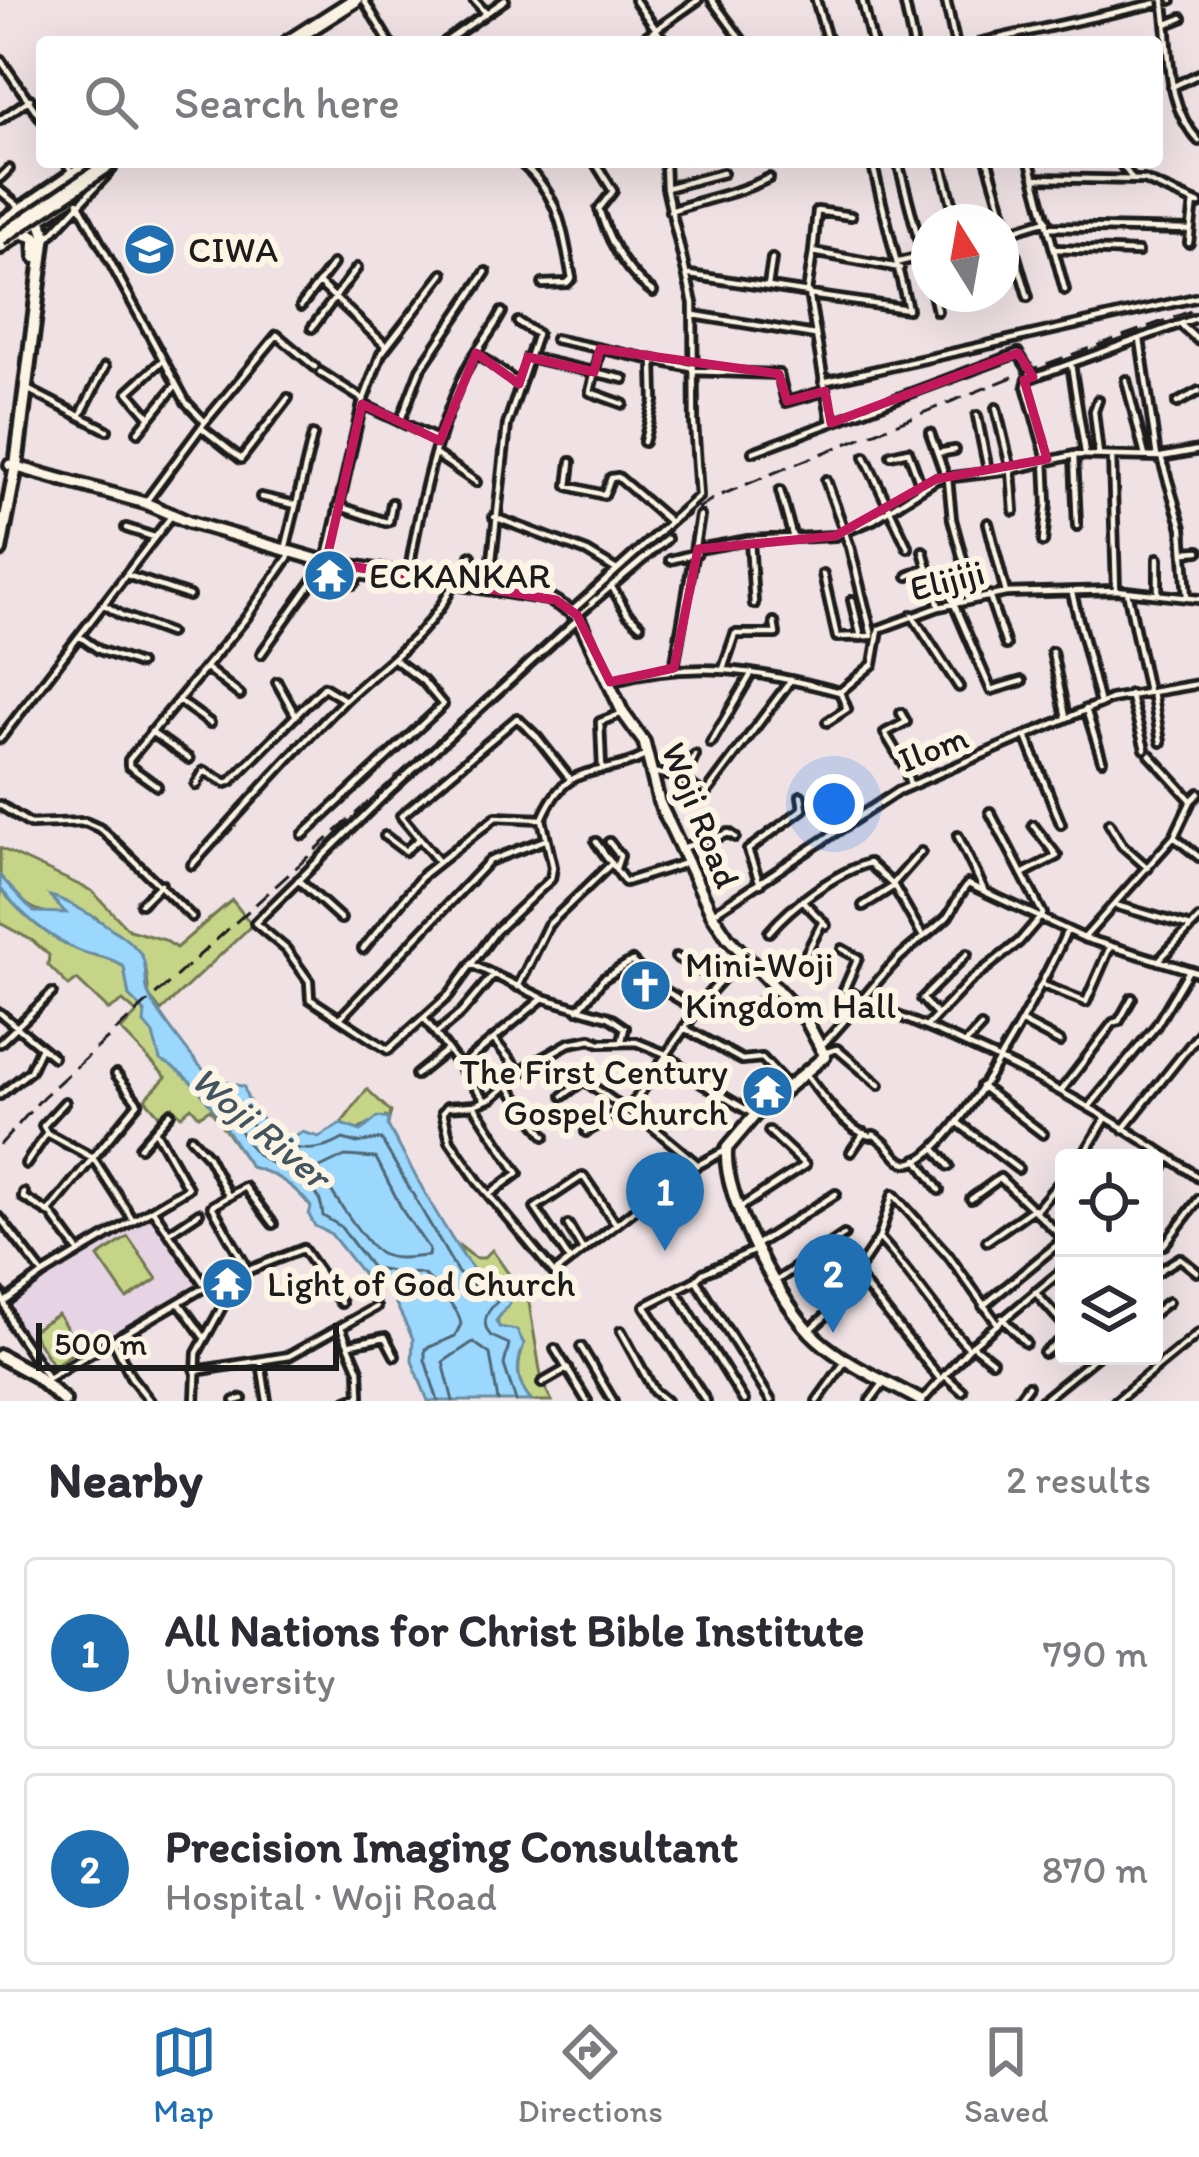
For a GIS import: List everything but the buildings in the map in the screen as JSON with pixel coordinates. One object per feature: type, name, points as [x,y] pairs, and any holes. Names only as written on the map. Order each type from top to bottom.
[{"type":"highway","points":[[287,36],[340,0]]},
{"type":"highway","points":[[303,36],[359,0]]},
{"type":"highway","points":[[0,238],[106,168]]},
{"type":"main road","points":[[0,238],[22,209],[70,168]]},
{"type":"main road","points":[[0,238],[21,232],[107,168]]},
{"type":"main road","points":[[44,239],[62,203]]},
{"type":"main road","points":[[0,534],[44,239],[40,219],[22,209]]},
{"type":"main road","points":[[13,466],[37,245],[33,235],[21,232]]},
{"type":"main road","points":[[13,466],[146,503],[326,562],[552,599],[577,614]]},
{"type":"main road","points":[[0,550],[5,496]]},
{"type":"main road","name":"Woji Road","points":[[577,614],[623,713],[645,743],[659,802],[712,914],[806,1020],[822,1049]]},
{"type":"main road","points":[[822,1049],[823,1061],[755,1115],[726,1150],[728,1178],[757,1247],[809,1331],[847,1359],[921,1401]]},
{"type":"main road","points":[[0,1359],[46,1379],[60,1401]]},
{"type":"main road","points":[[0,1359],[60,1401]]},
{"type":"street","points":[[359,0],[385,36]]},
{"type":"street","points":[[474,0],[486,13]]},
{"type":"street","points":[[453,36],[505,0]]},
{"type":"street","points":[[634,0],[660,36]]},
{"type":"street","points":[[647,36],[698,0]]},
{"type":"street","points":[[712,0],[739,36]]},
{"type":"street","points":[[816,0],[826,36]]},
{"type":"street","points":[[862,0],[868,36]]},
{"type":"street","points":[[904,0],[912,36]]},
{"type":"street","points":[[946,0],[954,36]]},
{"type":"street","points":[[1006,36],[1166,2],[1172,87],[1182,122],[1199,141]]},
{"type":"street","points":[[1167,24],[1182,18]]},
{"type":"street","points":[[0,58],[36,110]]},
{"type":"street","points":[[1172,87],[1199,74]]},
{"type":"street","points":[[0,120],[30,99]]},
{"type":"street","points":[[44,239],[108,168]]},
{"type":"street","points":[[528,168],[555,204],[572,278],[567,284],[543,284]]},
{"type":"street","points":[[599,168],[613,191],[599,208],[614,245],[633,276],[653,292]]},
{"type":"street","points":[[648,754],[626,765],[582,771],[569,779],[542,819],[553,867],[551,879],[501,925],[449,995],[386,1051],[310,999],[310,981],[286,950],[255,923],[577,614],[616,569],[699,496],[694,315],[664,168]]},
{"type":"street","points":[[687,274],[906,309],[874,168]]},
{"type":"street","points":[[900,168],[911,206]]},
{"type":"street","points":[[942,168],[952,204]]},
{"type":"street","points":[[990,168],[998,204]]},
{"type":"street","points":[[1032,168],[1065,290]]},
{"type":"street","points":[[1125,168],[1133,179]]},
{"type":"street","points":[[0,178],[9,169]]},
{"type":"street","points":[[666,188],[723,173]]},
{"type":"street","points":[[670,211],[714,196],[737,194],[769,178]]},
{"type":"street","points":[[1035,178],[1150,182],[1197,203],[1190,244]]},
{"type":"street","points":[[0,191],[22,209]]},
{"type":"street","points":[[77,202],[176,385],[203,425],[242,459],[288,398]]},
{"type":"street","points":[[832,423],[809,294],[818,211],[851,216]]},
{"type":"street","points":[[1019,228],[1048,223],[1190,230]]},
{"type":"street","points":[[1055,249],[1138,252]]},
{"type":"street","points":[[813,252],[899,265],[911,261]]},
{"type":"street","points":[[768,286],[772,259]]},
{"type":"street","points":[[302,306],[333,264]]},
{"type":"street","points":[[312,328],[357,268]]},
{"type":"street","points":[[1019,271],[1028,297]]},
{"type":"street","points":[[400,422],[420,370],[486,272]]},
{"type":"street","points":[[261,655],[326,562],[363,402],[386,346],[443,274]]},
{"type":"street","points":[[319,283],[386,346]]},
{"type":"street","points":[[823,382],[1199,297]]},
{"type":"street","points":[[408,576],[435,454],[476,352],[502,312]]},
{"type":"street","points":[[694,315],[815,335]]},
{"type":"street","points":[[1043,542],[1046,460],[1028,379],[1199,317]]},
{"type":"street","points":[[489,587],[507,425],[536,331],[518,322]]},
{"type":"street","points":[[1181,325],[1199,341]]},
{"type":"street","points":[[146,503],[277,335],[363,402],[440,441]]},
{"type":"street","points":[[556,339],[693,370],[779,374],[786,402],[825,391]]},
{"type":"street","points":[[1140,340],[1159,457],[1180,517],[1187,598]]},
{"type":"street","points":[[600,349],[591,394],[623,404]]},
{"type":"street","points":[[476,352],[519,384]]},
{"type":"street","points":[[753,452],[1018,353],[1034,376]]},
{"type":"street","points":[[528,357],[624,379]]},
{"type":"street","points":[[148,415],[128,392],[163,360]]},
{"type":"street","points":[[644,442],[653,408],[653,363]]},
{"type":"street","points":[[1071,364],[1086,454]]},
{"type":"street","points":[[81,414],[105,367]]},
{"type":"street","points":[[1126,380],[1145,457]]},
{"type":"street","points":[[138,433],[176,385]]},
{"type":"street","points":[[25,388],[107,430]]},
{"type":"street","points":[[1177,403],[1199,391]]},
{"type":"street","points":[[1098,400],[1094,411],[1099,455]]},
{"type":"street","points":[[996,408],[1012,470],[1014,511]]},
{"type":"street","points":[[977,416],[988,472]]},
{"type":"street","points":[[930,433],[947,479],[952,519],[973,598]]},
{"type":"street","points":[[158,786],[128,762],[206,668],[288,551],[313,435]]},
{"type":"street","points":[[670,560],[750,540],[846,533],[922,488],[947,479],[1074,455],[1159,457],[1199,449]]},
{"type":"street","points":[[937,453],[956,450]]},
{"type":"street","points":[[891,455],[908,451],[922,488]]},
{"type":"street","points":[[435,454],[476,482]]},
{"type":"street","points":[[1074,455],[1077,526]]},
{"type":"street","points":[[1112,456],[1115,590]]},
{"type":"street","points":[[865,458],[908,548]]},
{"type":"street","points":[[571,462],[567,485],[604,495],[611,478],[617,477],[669,520]]},
{"type":"street","points":[[823,574],[836,638],[874,635],[826,480]]},
{"type":"street","points":[[780,491],[794,540]]},
{"type":"street","points":[[261,497],[296,505]]},
{"type":"street","points":[[338,506],[386,522],[392,503]]},
{"type":"street","points":[[0,739],[172,515]]},
{"type":"street","points":[[674,668],[700,516]]},
{"type":"street","points":[[494,517],[587,552],[616,569]]},
{"type":"street","points":[[988,523],[1006,593]]},
{"type":"street","points":[[126,528],[154,537]]},
{"type":"street","points":[[577,614],[667,539]]},
{"type":"street","points":[[750,540],[754,604]]},
{"type":"street","points":[[923,551],[939,607]]},
{"type":"street","points":[[1186,552],[1199,551]]},
{"type":"street","points":[[192,866],[345,700],[394,659],[459,583],[470,556]]},
{"type":"street","points":[[1158,558],[1158,594]]},
{"type":"street","points":[[908,576],[928,567]]},
{"type":"street","points":[[127,575],[189,596]]},
{"type":"street","points":[[343,578],[353,584],[360,575],[371,577]]},
{"type":"street","points":[[612,587],[640,625]]},
{"type":"street","name":"Elijiji","points":[[827,722],[846,710],[840,692],[873,664],[874,635],[912,615],[1006,593],[1115,590],[1199,599]]},
{"type":"street","points":[[1127,591],[1160,742]]},
{"type":"street","points":[[1072,593],[1100,704]]},
{"type":"street","points":[[989,595],[1006,645]]},
{"type":"street","points":[[852,600],[861,637]]},
{"type":"street","points":[[103,604],[169,633]]},
{"type":"street","points":[[953,604],[991,689],[1022,681]]},
{"type":"street","points":[[912,615],[959,687]]},
{"type":"street","points":[[723,669],[735,634],[775,634],[775,622]]},
{"type":"street","points":[[79,636],[99,650],[139,664]]},
{"type":"street","points":[[1052,652],[1066,717]]},
{"type":"street","points":[[303,835],[443,705],[423,681],[394,659]]},
{"type":"street","points":[[206,668],[240,695]]},
{"type":"street","points":[[610,682],[674,668],[723,669],[840,692]]},
{"type":"street","points":[[711,743],[751,674]]},
{"type":"street","points":[[651,771],[684,780],[705,795],[791,680]]},
{"type":"street","points":[[277,682],[296,716]]},
{"type":"street","name":"Ilom","points":[[712,914],[892,794],[1086,709],[1130,694],[1199,684]]},
{"type":"street","points":[[196,785],[204,771],[229,783],[325,688],[345,700]]},
{"type":"street","points":[[1130,694],[1147,752],[1191,800]]},
{"type":"street","points":[[178,700],[210,723]]},
{"type":"street","points":[[1086,709],[1102,760]]},
{"type":"street","points":[[602,768],[600,722],[623,713]]},
{"type":"street","points":[[901,713],[906,722],[885,733],[906,768],[910,786]]},
{"type":"street","points":[[439,862],[402,819],[403,814],[517,718],[538,736],[569,779]]},
{"type":"street","points":[[151,732],[189,759]]},
{"type":"street","points":[[1026,736],[1061,824]]},
{"type":"street","points":[[684,780],[695,755]]},
{"type":"street","points":[[1084,938],[1174,837],[1199,793]]},
{"type":"street","points":[[760,884],[748,850],[803,809],[800,796]]},
{"type":"street","points":[[0,806],[26,823],[95,825],[192,917]]},
{"type":"street","points":[[926,1027],[1043,912],[991,812]]},
{"type":"street","points":[[363,949],[422,877],[496,817],[542,819]]},
{"type":"street","points":[[1022,874],[1057,856],[1033,824]]},
{"type":"street","points":[[1109,824],[1121,844],[1148,868]]},
{"type":"street","points":[[680,849],[729,833],[735,837]]},
{"type":"street","points":[[385,836],[405,851],[419,839]]},
{"type":"street","points":[[958,836],[985,891]]},
{"type":"street","points":[[1174,837],[1199,856]]},
{"type":"street","points":[[339,1019],[489,861],[545,841]]},
{"type":"street","points":[[596,842],[627,882],[686,863]]},
{"type":"street","points":[[518,987],[548,926],[620,856],[609,842]]},
{"type":"street","points":[[863,907],[893,886],[921,852]]},
{"type":"street","points":[[769,932],[802,900],[869,863],[893,886],[922,935]]},
{"type":"street","points":[[298,880],[340,919]]},
{"type":"street","points":[[141,904],[161,884]]},
{"type":"street","points":[[822,1049],[922,935],[948,917],[952,903],[967,885],[1084,938],[1193,971]]},
{"type":"street","points":[[802,900],[824,923],[801,964],[812,971]]},
{"type":"street","points":[[1115,905],[1191,927]]},
{"type":"street","points":[[1158,961],[1199,919]]},
{"type":"street","points":[[806,1075],[835,1111],[864,1133],[878,1137],[904,1163],[917,1160],[935,1148],[957,1122],[998,1060],[1043,985],[1067,930]]},
{"type":"street","points":[[1043,985],[1086,1002],[1110,947]]},
{"type":"street","points":[[842,949],[858,958],[844,990],[1061,1091],[1199,1178]]},
{"type":"street","points":[[937,1016],[922,999],[967,954]]},
{"type":"street","points":[[586,1132],[627,1108],[697,1010],[744,955]]},
{"type":"street","points":[[676,957],[719,982]]},
{"type":"street","points":[[1090,1108],[1156,1026],[1199,957]]},
{"type":"street","points":[[578,1011],[603,980],[632,961],[654,984],[697,1010]]},
{"type":"street","points":[[471,964],[543,998],[614,1020],[625,1028],[621,1042]]},
{"type":"street","points":[[436,1034],[493,975]]},
{"type":"street","points":[[756,1006],[777,988]]},
{"type":"street","points":[[0,1043],[52,993]]},
{"type":"street","points":[[461,1066],[543,998]]},
{"type":"street","points":[[1061,1091],[1119,1021],[1132,998]]},
{"type":"street","points":[[0,1013],[53,1057]]},
{"type":"street","points":[[423,1016],[484,1100]]},
{"type":"street","points":[[1022,1022],[1060,1042]]},
{"type":"street","points":[[964,1044],[981,1027]]},
{"type":"street","points":[[684,1028],[742,1060],[762,1058],[790,1088]]},
{"type":"street","points":[[1123,1129],[1199,1034]]},
{"type":"street","points":[[493,1039],[521,1072]]},
{"type":"street","points":[[726,1150],[697,1165],[552,1272],[450,1141],[444,1120],[447,1107],[484,1100],[572,1042],[643,1044],[666,1054],[701,1083],[755,1115]]},
{"type":"street","points":[[0,1096],[30,1071],[41,1047]]},
{"type":"street","points":[[822,1049],[837,1049],[879,1085]]},
{"type":"street","points":[[416,1075],[447,1050]]},
{"type":"street","points":[[49,1213],[139,1101],[116,1074]]},
{"type":"street","points":[[563,1096],[584,1081],[627,1108],[697,1165]]},
{"type":"street","points":[[508,1086],[545,1136]]},
{"type":"street","points":[[981,1086],[1042,1134]]},
{"type":"street","points":[[65,1102],[43,1126],[47,1133],[93,1158],[134,1221]]},
{"type":"street","points":[[474,1105],[518,1173],[490,1194]]},
{"type":"street","points":[[140,1147],[170,1114]]},
{"type":"street","points":[[1087,1149],[1106,1118]]},
{"type":"street","points":[[957,1122],[1018,1168]]},
{"type":"street","points":[[7,1301],[43,1274],[188,1187],[155,1130]]},
{"type":"street","points":[[738,1209],[806,1165],[769,1131]]},
{"type":"street","points":[[26,1164],[47,1133]]},
{"type":"street","points":[[851,1152],[864,1133]]},
{"type":"street","points":[[191,1138],[203,1149],[228,1195]]},
{"type":"street","points":[[935,1148],[949,1166]]},
{"type":"street","points":[[1163,1167],[1169,1157]]},
{"type":"street","points":[[917,1160],[939,1190]]},
{"type":"street","points":[[570,1260],[535,1210],[585,1177],[616,1224]]},
{"type":"street","points":[[971,1198],[998,1178],[1055,1229]]},
{"type":"street","points":[[184,1400],[195,1397],[196,1353],[244,1262],[211,1208],[245,1187],[273,1224]]},
{"type":"street","points":[[987,1241],[1036,1209],[1055,1187]]},
{"type":"street","points":[[23,1193],[49,1213],[79,1252]]},
{"type":"street","points":[[706,1401],[645,1305],[757,1247],[836,1194]]},
{"type":"street","points":[[809,1331],[833,1309],[879,1238],[893,1194],[948,1255],[983,1306],[1026,1343]]},
{"type":"street","points":[[1164,1245],[1199,1199]]},
{"type":"street","points":[[153,1210],[206,1286]]},
{"type":"street","points":[[169,1233],[199,1213]]},
{"type":"street","points":[[0,1218],[43,1274]]},
{"type":"street","points":[[568,1225],[583,1250]]},
{"type":"street","points":[[776,1281],[844,1235]]},
{"type":"street","points":[[879,1238],[950,1329],[992,1361]]},
{"type":"street","points":[[983,1306],[1055,1246]]},
{"type":"street","points":[[0,1292],[12,1324],[46,1379],[206,1286],[305,1249],[340,1303]]},
{"type":"street","points":[[1163,1268],[1180,1258],[1197,1272]]},
{"type":"street","points":[[854,1272],[942,1377],[962,1391]]},
{"type":"street","points":[[921,1401],[971,1346],[1055,1276]]},
{"type":"street","points":[[696,1280],[770,1401]]},
{"type":"street","points":[[676,1291],[744,1401]]},
{"type":"street","points":[[1035,1292],[1055,1315]]},
{"type":"street","points":[[179,1302],[204,1338]]},
{"type":"street","points":[[1163,1306],[1168,1302]]},
{"type":"street","points":[[195,1371],[289,1356],[376,1307]]},
{"type":"street","points":[[341,1329],[359,1370],[360,1396],[347,1401]]},
{"type":"street","points":[[621,1331],[654,1390],[666,1401]]},
{"type":"street","points":[[1116,1401],[1199,1333]]},
{"type":"street","points":[[351,1345],[386,1337],[394,1356]]},
{"type":"street","points":[[113,1340],[150,1401]]},
{"type":"street","points":[[1044,1353],[1055,1345]]},
{"type":"street","points":[[581,1347],[610,1400]]},
{"type":"street","points":[[556,1349],[586,1401]]},
{"type":"street","points":[[817,1401],[847,1359]]},
{"type":"street","points":[[260,1362],[267,1401]]},
{"type":"street","points":[[1042,1401],[1085,1365]]},
{"type":"street","points":[[542,1382],[568,1368]]},
{"type":"street","points":[[121,1376],[129,1370]]},
{"type":"street","points":[[870,1401],[885,1381]]},
{"type":"street","points":[[1017,1401],[1028,1386]]},
{"type":"highlighted area","points":[[600,349],[779,374],[787,401],[825,391],[831,423],[1018,353],[1033,377],[1024,380],[1047,459],[936,479],[835,536],[698,549],[674,668],[610,682],[577,615],[556,600],[326,562],[362,404],[440,441],[476,353],[519,384],[528,357],[594,372]]},
{"type":"shaded area","points":[[147,1216],[154,1217],[202,1286],[50,1374],[14,1323],[12,1299]]},
{"type":"green space","points":[[0,848],[92,891],[129,930],[176,948],[232,900],[252,925],[161,1011],[149,996],[146,970],[137,950],[94,916],[57,904],[66,913],[28,905],[0,876]]},
{"type":"green space","points":[[0,888],[55,938],[124,967],[129,996],[178,1064],[285,1167],[311,1207],[285,1182],[251,1167],[210,1109],[199,1116],[191,1107],[181,1116],[173,1107],[159,1115],[145,1099],[166,1077],[121,1030],[137,1013],[123,1001],[109,1010],[77,980],[69,986],[48,965],[49,955],[0,923]]},
{"type":"green space","points":[[367,1089],[391,1112],[389,1119],[355,1131],[341,1124]]},
{"type":"green space","points":[[128,1237],[157,1279],[127,1299],[98,1257]]},
{"type":"green space","points":[[460,1246],[475,1258],[484,1258],[492,1250],[529,1303],[542,1382],[552,1401],[531,1401],[526,1394],[519,1374],[524,1344],[498,1327],[496,1279],[472,1269]]},
{"type":"green space","points":[[58,1314],[80,1349],[53,1366],[31,1331]]},
{"type":"water","name":"Woji River","points":[[0,876],[34,912],[66,913],[50,896],[60,899],[136,948],[144,961],[151,1000],[185,1048],[209,1075],[244,1087],[256,1112],[277,1130],[295,1137],[302,1132],[319,1137],[341,1124],[361,1131],[378,1117],[389,1119],[388,1126],[461,1253],[481,1276],[509,1284],[510,1303],[496,1321],[499,1327],[517,1330],[524,1344],[518,1374],[531,1401],[428,1401],[412,1361],[413,1339],[385,1281],[366,1278],[331,1234],[315,1226],[309,1215],[311,1207],[292,1187],[251,1167],[201,1092],[160,1060],[153,1034],[144,1023],[145,1012],[129,996],[124,967],[78,950],[45,931],[0,888]]},
{"type":"railway","points":[[0,1145],[43,1097],[675,524],[714,498],[788,467],[1199,308]]},
{"type":"place","name":"CIWA","points":[[149,249]]},
{"type":"place","name":"ECKANKAR","points":[[330,575]]},
{"type":"place","name":"Mini-Woji Kingdom Hall","points":[[646,985]]},
{"type":"place","name":"The First Century Gospel Church","points":[[767,1092]]},
{"type":"place","name":"All Nations for Christ Bible Institute","points":[[665,1251]]},
{"type":"place","name":"Light of God Church","points":[[228,1283]]},
{"type":"place","name":"Precision Imaging Consultant","points":[[833,1333]]}]
